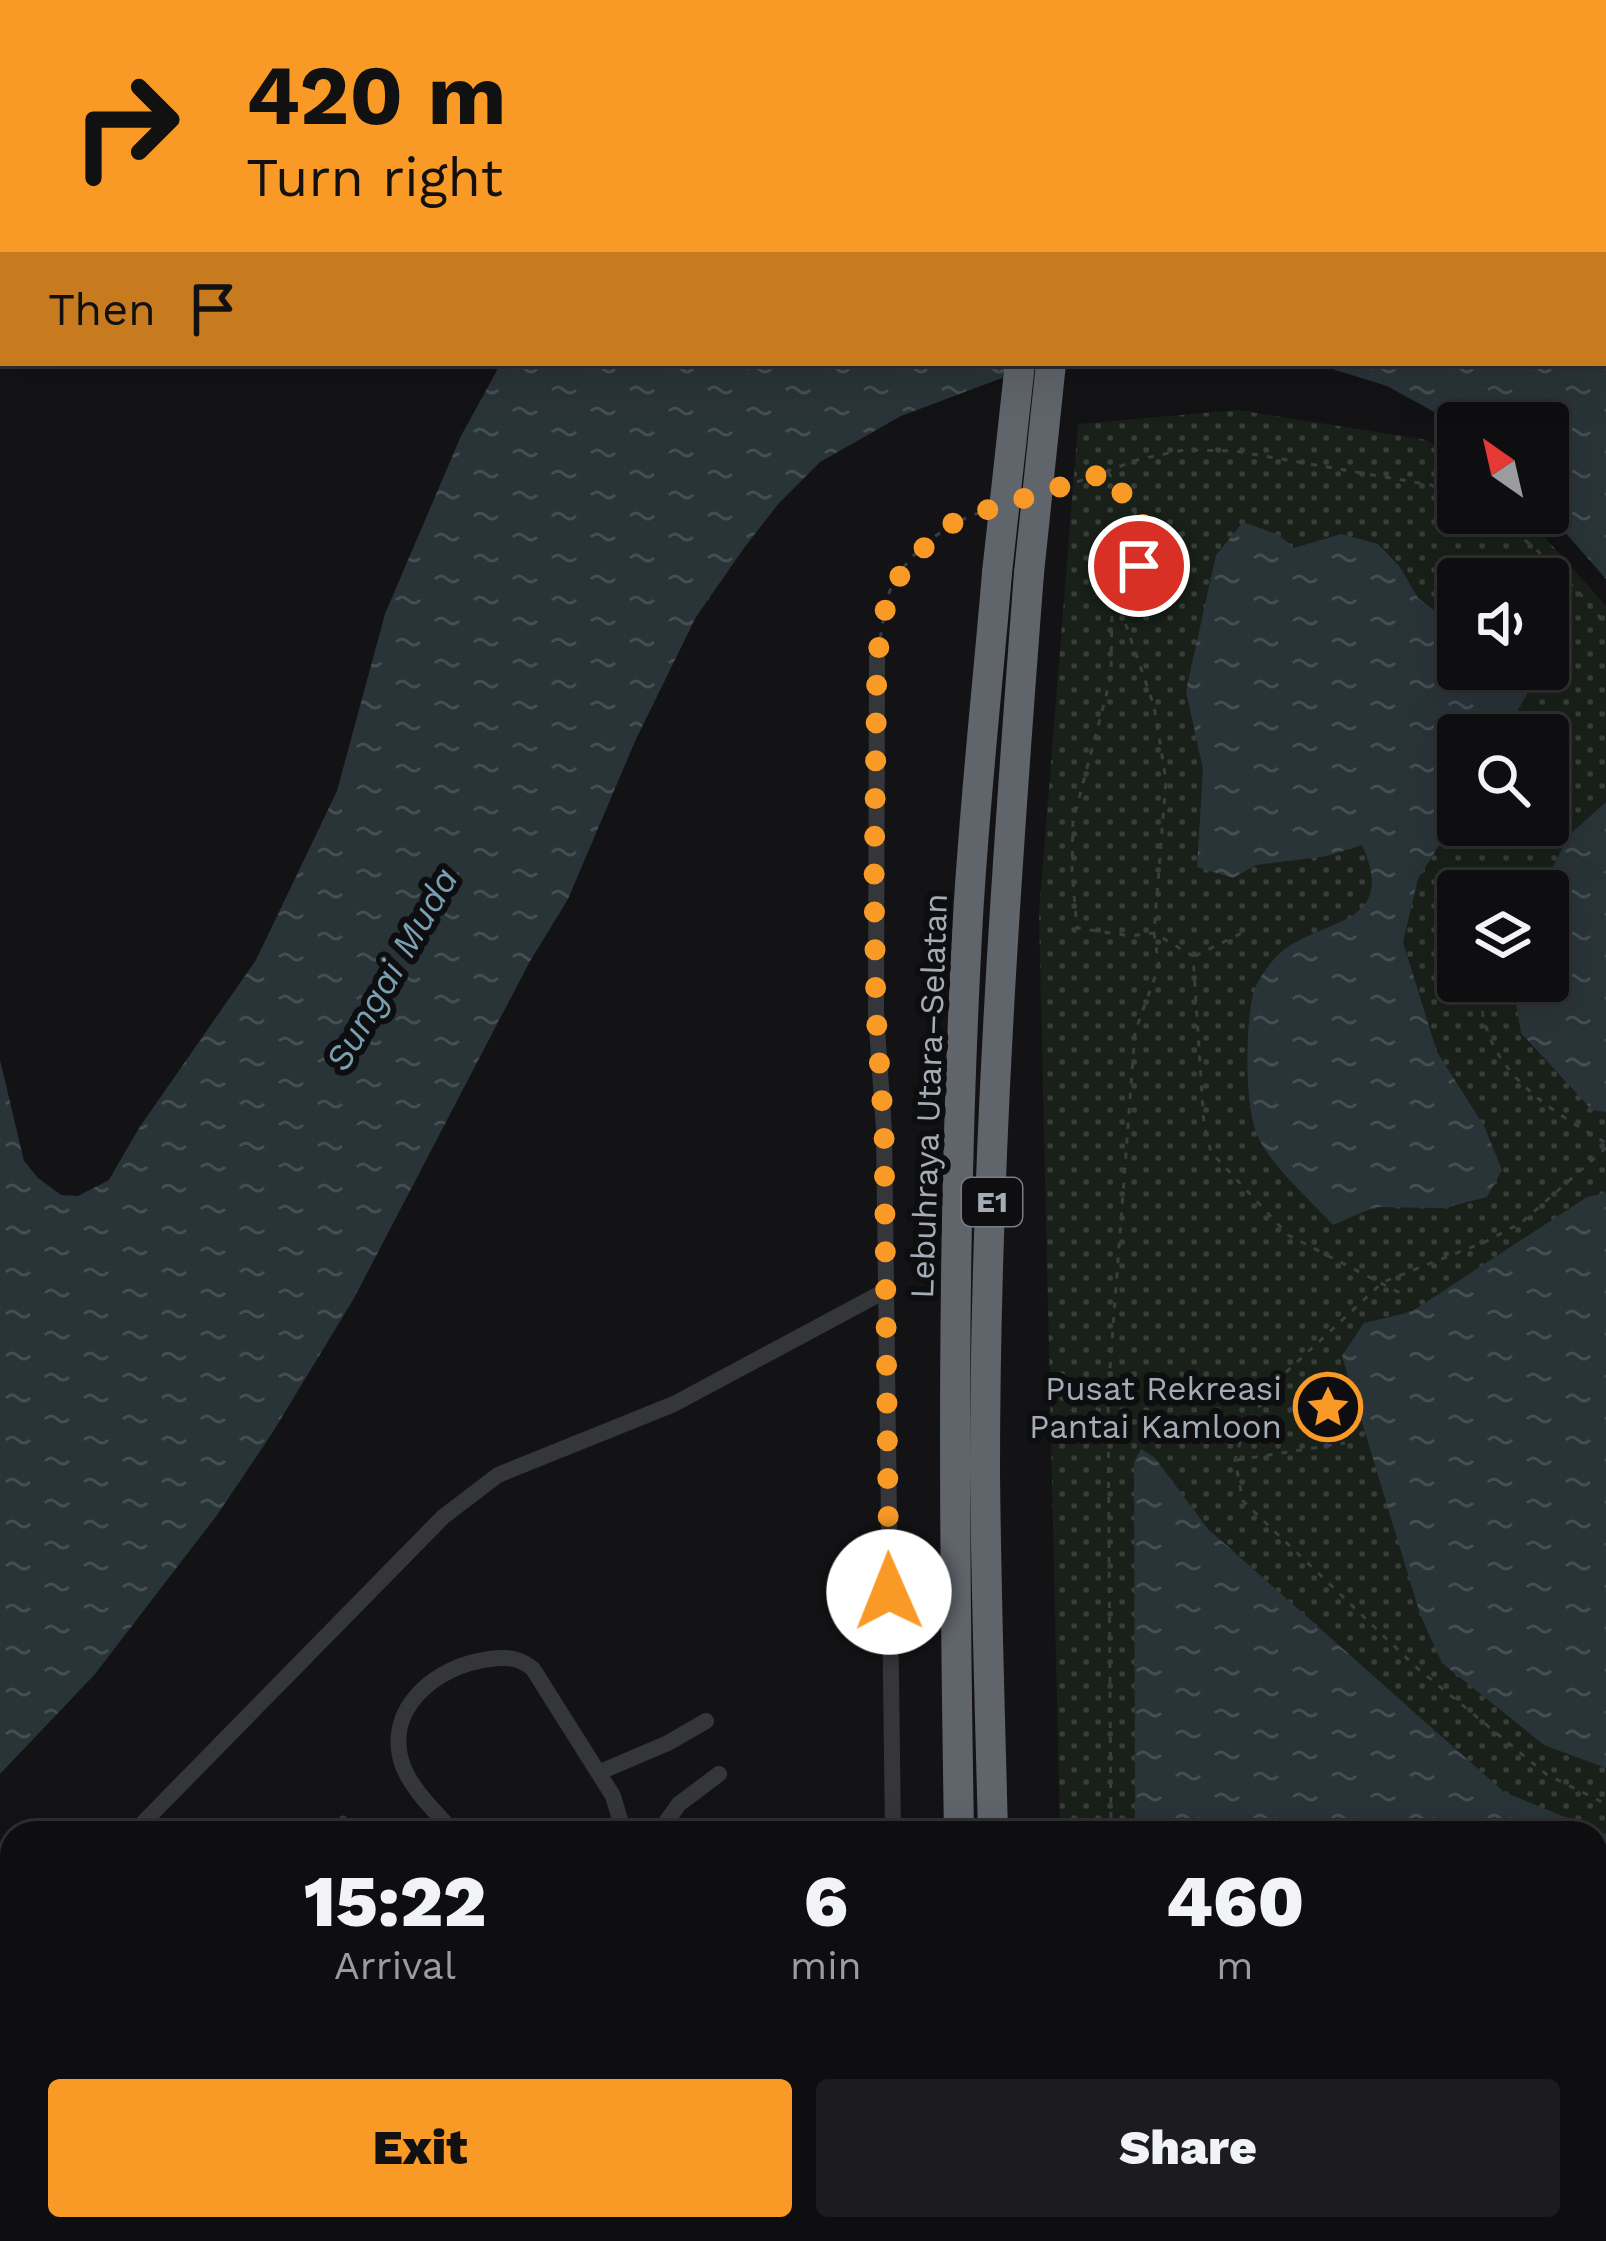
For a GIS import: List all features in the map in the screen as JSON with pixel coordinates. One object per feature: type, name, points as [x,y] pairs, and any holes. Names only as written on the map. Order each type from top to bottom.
[{"type":"highway","name":"Lebuhraya Utara–Selatan","points":[[958,1821],[953,1462],[967,933],[1020,366]]},
{"type":"highway","name":"Lebuhraya Utara–Selatan","points":[[993,1821],[986,1469],[1001,928],[1051,366]]},
{"type":"street","points":[[877,658],[874,885],[884,1130],[893,1821]]},
{"type":"street","points":[[145,1821],[442,1517],[480,1487],[498,1475],[674,1404],[883,1292]]},
{"type":"street","points":[[441,1821],[404,1770],[398,1728],[422,1688],[437,1675],[461,1664],[503,1658],[527,1663],[599,1772],[620,1821]]},
{"type":"street","points":[[599,1772],[668,1743],[706,1720]]},
{"type":"street","points":[[667,1821],[680,1804],[719,1774]]},
{"type":"path","points":[[1065,486],[1140,459],[1184,450],[1234,451],[1437,488]]},
{"type":"path","points":[[1108,472],[1144,526],[1139,566],[1112,598],[1111,677],[1073,821],[1078,928],[1131,936],[1154,933],[1193,956]]},
{"type":"path","points":[[877,658],[888,594],[912,558],[958,519],[979,512]]},
{"type":"path","points":[[1517,534],[1546,556],[1606,626]]},
{"type":"path","points":[[1112,598],[1136,650],[1166,780],[1154,933],[1159,966],[1135,1033],[1108,1395],[1112,1821]]},
{"type":"path","points":[[1193,956],[1246,931]]},
{"type":"path","points":[[1193,956],[1204,1124],[1211,1152],[1288,1235],[1406,1296]]},
{"type":"path","points":[[1479,1002],[1486,1033],[1524,1088],[1606,1145],[1521,1223],[1383,1282],[1282,1376],[1246,1426],[1235,1460],[1243,1501],[1381,1635],[1546,1774],[1606,1804]]},
{"type":"path","points":[[1235,1460],[1345,1443]]},
{"type":"shaded area","name":"Pusat Rekreasi Pantai Kamloon","points":[[1238,410],[1427,440],[1437,447],[1437,534],[1542,534],[1563,558],[1437,558],[1437,690],[1569,690],[1569,565],[1606,606],[1606,1821],[1060,1821],[1039,913],[1078,424]]},
{"type":"water","name":"Sungai Muda","points":[[499,366],[1034,366],[901,416],[820,462],[744,548],[696,617],[636,739],[568,899],[529,963],[353,1300],[217,1515],[95,1674],[0,1774],[0,1060],[24,1161],[38,1178],[61,1195],[78,1196],[109,1180],[139,1128],[256,960],[337,791],[385,614],[461,436]]},
{"type":"water","points":[[1318,366],[1606,366],[1606,579],[1566,534],[1569,402],[1437,402],[1437,413],[1387,386]]},
{"type":"water","points":[[1243,522],[1279,535],[1294,548],[1341,534],[1378,544],[1400,567],[1418,598],[1437,613],[1437,690],[1526,690],[1516,714],[1437,714],[1439,846],[1418,879],[1403,942],[1437,1052],[1484,1126],[1502,1170],[1487,1197],[1444,1208],[1375,1207],[1333,1225],[1260,1141],[1251,1111],[1247,1048],[1256,986],[1273,960],[1294,943],[1363,907],[1371,893],[1371,873],[1362,845],[1327,856],[1256,865],[1233,878],[1197,867],[1203,769],[1186,691],[1216,555]]},
{"type":"water","points":[[1606,802],[1606,1112],[1592,1110],[1521,1033],[1516,1002],[1569,1002],[1569,870],[1552,870],[1564,846],[1569,846],[1569,835]]},
{"type":"water","points":[[1606,1193],[1606,1768],[1544,1745],[1442,1663],[1420,1614],[1342,1356],[1364,1323],[1411,1312],[1587,1197]]},
{"type":"water","points":[[1141,1449],[1155,1458],[1208,1529],[1504,1792],[1574,1821],[1135,1821],[1134,1462]]},
{"type":"place","name":"Pusat Rekreasi Pantai Kamloon","points":[[1328,1407]]},
{"type":"route","points":[[889,1592],[884,1130],[874,885],[877,658],[888,594],[912,558],[958,519],[1108,472],[1144,526],[1139,566]]}]
